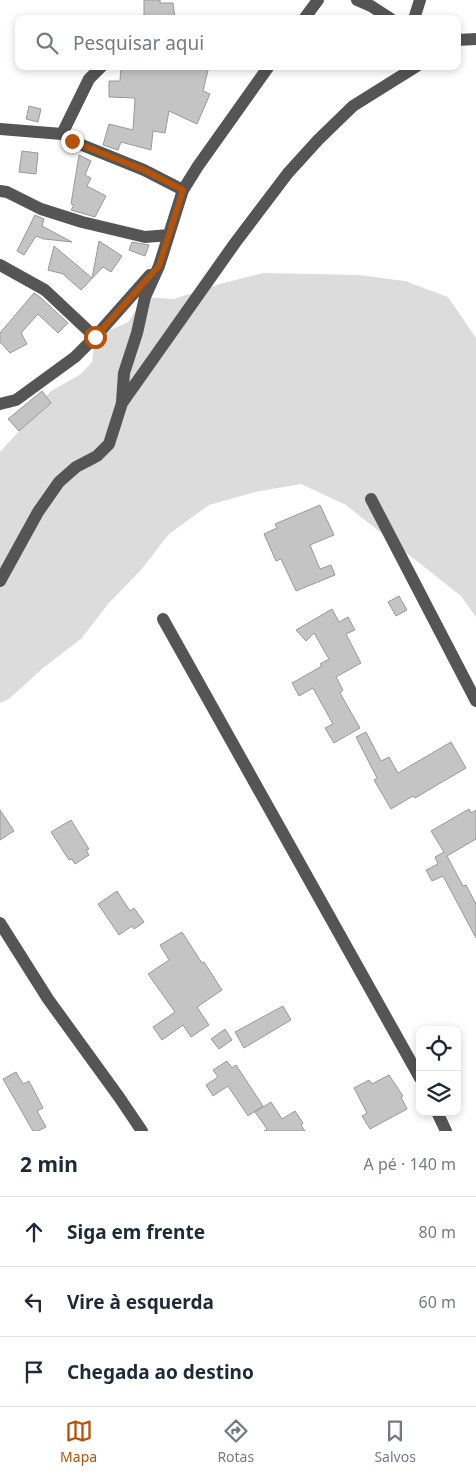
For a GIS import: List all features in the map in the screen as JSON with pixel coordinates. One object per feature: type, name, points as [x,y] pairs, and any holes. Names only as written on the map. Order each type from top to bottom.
[{"type":"street","points":[[307,15],[318,0]]},
{"type":"street","points":[[357,0],[385,15]]},
{"type":"street","points":[[415,15],[420,0]]},
{"type":"street","points":[[461,40],[476,39]]},
{"type":"street","points":[[62,134],[89,79],[98,70]]},
{"type":"street","points":[[0,581],[38,512],[59,482],[76,467],[97,456],[110,444],[122,403],[124,373],[137,333],[145,297],[159,266],[183,190],[266,70]]},
{"type":"street","points":[[122,403],[224,258],[288,174],[353,106],[411,70]]},
{"type":"street","points":[[0,130],[62,134],[72,141],[144,170],[183,190]]},
{"type":"street","points":[[0,191],[7,192],[41,209],[82,222],[145,237],[169,235]]},
{"type":"street","points":[[0,265],[45,290],[95,337]]},
{"type":"street","points":[[0,404],[16,400],[74,357],[95,337],[159,266]]},
{"type":"street","points":[[371,499],[476,701]]},
{"type":"street","points":[[163,619],[416,1071]]},
{"type":"street","points":[[0,923],[48,999],[120,1097],[142,1131]]},
{"type":"street","points":[[439,1116],[446,1131]]},
{"type":"shaded area","points":[[263,273],[359,275],[405,281],[448,297],[476,338],[476,617],[461,596],[346,505],[301,484],[255,492],[209,505],[169,534],[141,570],[109,603],[81,639],[43,668],[9,699],[0,703],[0,452],[39,413],[45,397],[51,391],[81,374],[92,362],[95,337],[128,322],[145,297],[174,299]]},
{"type":"building","points":[[144,0],[160,0],[160,3],[173,3],[174,15],[144,15]]},
{"type":"building","points":[[121,70],[208,70],[203,91],[210,94],[197,124],[169,111],[165,133],[153,131],[151,150],[121,142],[118,150],[103,145],[109,124],[133,130],[135,98],[109,97],[109,81],[120,81]]},
{"type":"building","points":[[29,106],[41,109],[38,122],[26,119]]},
{"type":"building","points":[[22,151],[38,153],[36,174],[19,172]]},
{"type":"building","points":[[79,155],[91,161],[85,175],[91,178],[87,186],[106,196],[95,217],[71,210],[74,205],[71,204]]},
{"type":"building","points":[[35,215],[44,219],[42,226],[72,242],[44,239],[36,236],[24,255],[17,251]]},
{"type":"building","points":[[99,241],[122,256],[111,272],[103,267],[81,290],[63,274],[48,270],[54,246],[92,278]]},
{"type":"building","points":[[132,242],[149,245],[145,256],[129,250]]},
{"type":"building","points":[[34,293],[68,323],[58,333],[38,314],[21,333],[27,344],[10,353],[0,342],[0,333]]},
{"type":"building","points":[[42,391],[51,403],[19,431],[8,419]]},
{"type":"building","points":[[320,505],[334,535],[310,545],[320,569],[331,565],[335,575],[296,591],[281,559],[276,561],[264,534],[277,528],[275,524]]},
{"type":"building","points":[[399,596],[407,610],[396,616],[388,602]]},
{"type":"building","points":[[332,609],[339,622],[348,617],[355,630],[346,634],[361,663],[336,677],[343,690],[340,693],[360,728],[334,743],[325,728],[333,724],[313,688],[299,696],[292,683],[322,666],[320,664],[329,659],[314,633],[306,641],[296,630]]},
{"type":"building","points":[[366,732],[381,761],[389,757],[398,773],[451,742],[466,768],[415,798],[413,796],[391,809],[374,780],[377,778],[356,737]]},
{"type":"building","points":[[469,809],[471,813],[476,810],[476,839],[447,856],[463,886],[466,885],[476,904],[476,938],[443,876],[432,881],[426,870],[438,864],[435,857],[444,852],[431,831]]},
{"type":"building","points":[[0,810],[14,831],[0,840]]},
{"type":"building","points":[[71,820],[89,849],[86,850],[89,855],[75,864],[72,859],[69,860],[51,832]]},
{"type":"building","points":[[117,891],[130,911],[134,908],[144,922],[134,929],[132,926],[119,935],[98,904]]},
{"type":"building","points":[[182,932],[222,990],[197,1007],[209,1025],[191,1037],[183,1025],[162,1040],[153,1027],[175,1012],[148,974],[169,960],[160,945]]},
{"type":"building","points":[[283,1006],[291,1020],[244,1048],[235,1032]]},
{"type":"building","points":[[225,1029],[232,1040],[219,1049],[211,1039]]},
{"type":"building","points":[[227,1061],[232,1068],[236,1065],[263,1106],[248,1116],[228,1086],[213,1096],[206,1085],[218,1077],[213,1070]]},
{"type":"building","points":[[16,1072],[23,1084],[29,1081],[43,1108],[37,1111],[46,1127],[38,1131],[33,1131],[3,1079]]},
{"type":"building","points":[[389,1075],[403,1096],[401,1097],[407,1109],[370,1129],[362,1116],[367,1113],[354,1088],[369,1080],[372,1084]]},
{"type":"building","points":[[271,1102],[282,1119],[295,1111],[303,1123],[301,1125],[305,1131],[264,1131],[267,1129],[255,1112]]},
{"type":"route","points":[[72,141],[144,170],[183,190],[159,266],[95,337]]}]
